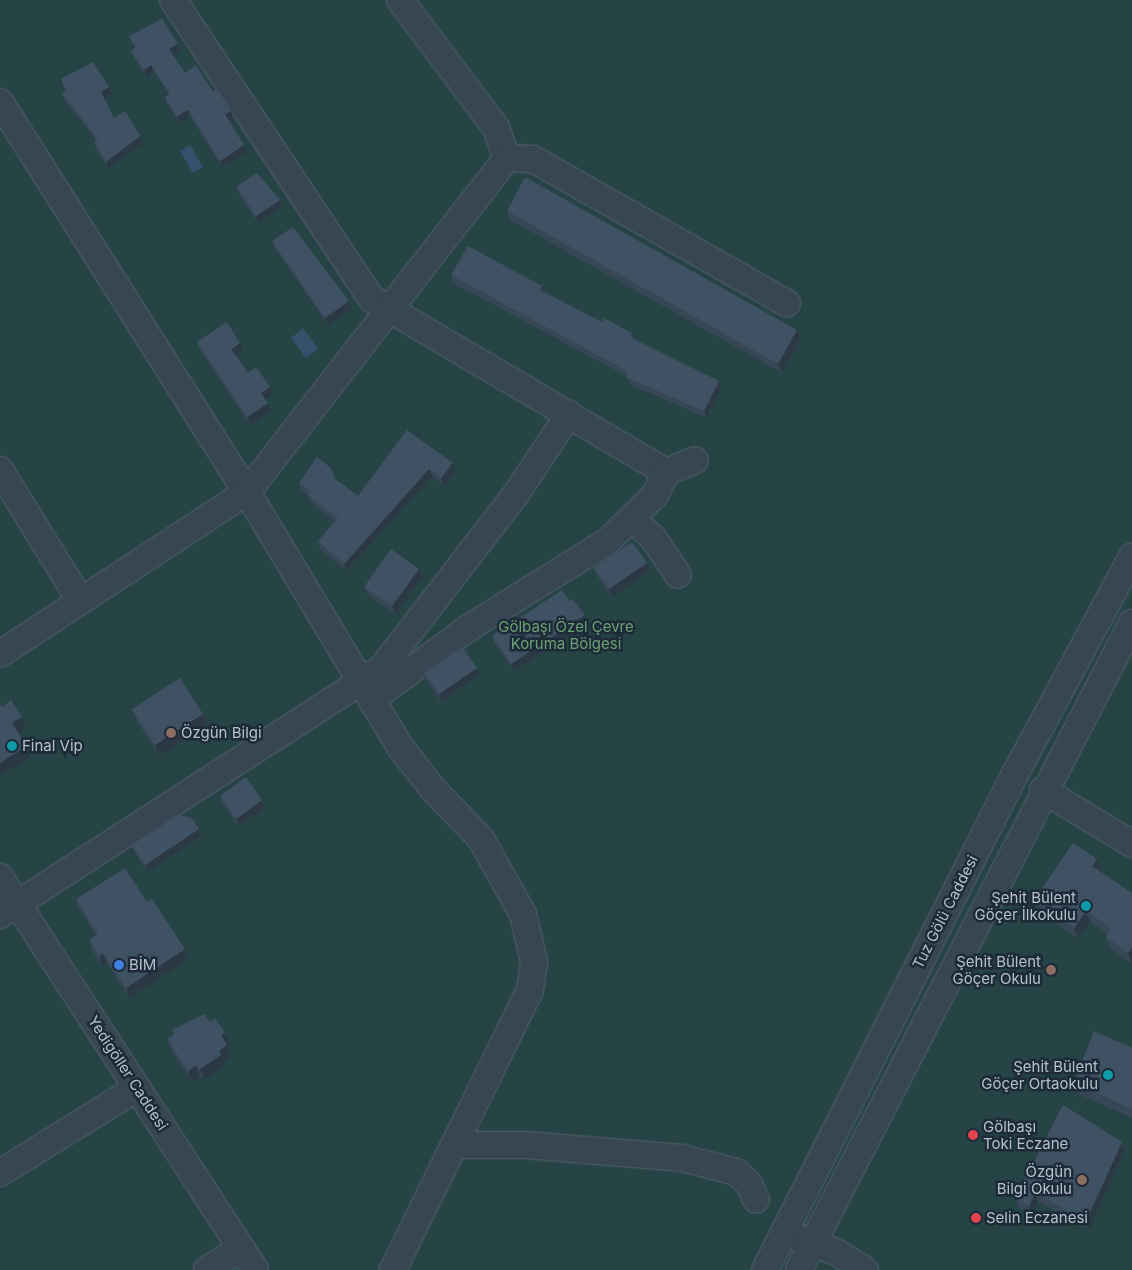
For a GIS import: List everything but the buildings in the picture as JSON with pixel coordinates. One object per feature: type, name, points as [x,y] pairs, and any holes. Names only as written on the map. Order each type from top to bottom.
[{"type":"street","points":[[173,0],[372,299],[666,472]]},
{"type":"street","points":[[400,0],[496,128],[506,158]]},
{"type":"street","points":[[0,102],[247,492],[366,691],[432,788],[494,858],[523,914],[534,962],[530,990],[457,1145],[393,1270]]},
{"type":"street","points":[[0,654],[247,492],[506,158]]},
{"type":"street","points":[[506,158],[533,159],[787,303]]},
{"type":"street","points":[[366,691],[519,491],[569,414]]},
{"type":"street","points":[[9,910],[608,541],[655,495],[666,472],[695,460]]},
{"type":"street","points":[[0,470],[80,600]]},
{"type":"street","points":[[632,518],[654,539],[678,575]]},
{"type":"street","name":"Tuz Gölü Caddesi","points":[[765,1270],[1014,774],[1132,557]]},
{"type":"street","name":"Tuz Gölü Caddesi","points":[[799,1270],[1043,790],[1132,623]]},
{"type":"street","points":[[1043,790],[1132,844]]},
{"type":"street","name":"Yedigöller Caddesi","points":[[0,877],[9,910],[137,1088],[255,1270]]},
{"type":"street","points":[[0,1173],[137,1088]]},
{"type":"street","points":[[457,1145],[525,1145],[682,1158],[736,1172],[750,1184],[756,1200]]},
{"type":"street","points":[[784,1233],[812,1243],[865,1270]]},
{"type":"street","points":[[207,1270],[241,1248]]},
{"type":"green space","name":"Gölbaşı Özel Çevre Koruma Bölgesi","points":[[0,0],[1132,0],[1132,1270],[0,1270]]},
{"type":"water","points":[[190,145],[203,167],[193,173],[180,151]]},
{"type":"water","points":[[303,328],[318,349],[306,358],[291,338]]},
{"type":"place","name":"Özgün Bilgi","points":[[171,733]]},
{"type":"place","name":"Final Vip","points":[[12,746]]},
{"type":"place","name":"Şehit Bülent Göçer İlkokulu","points":[[1086,906]]},
{"type":"place","name":"BİM","points":[[119,965]]},
{"type":"place","name":"Şehit Bülent Göçer Okulu","points":[[1051,970]]},
{"type":"place","name":"Şehit Bülent Göçer Ortaokulu","points":[[1108,1075]]},
{"type":"place","name":"Gölbaşı Toki Eczane","points":[[973,1135]]},
{"type":"place","name":"Özgün Bilgi Okulu","points":[[1082,1180]]},
{"type":"place","name":"Selin Eczanesi","points":[[976,1218]]}]
